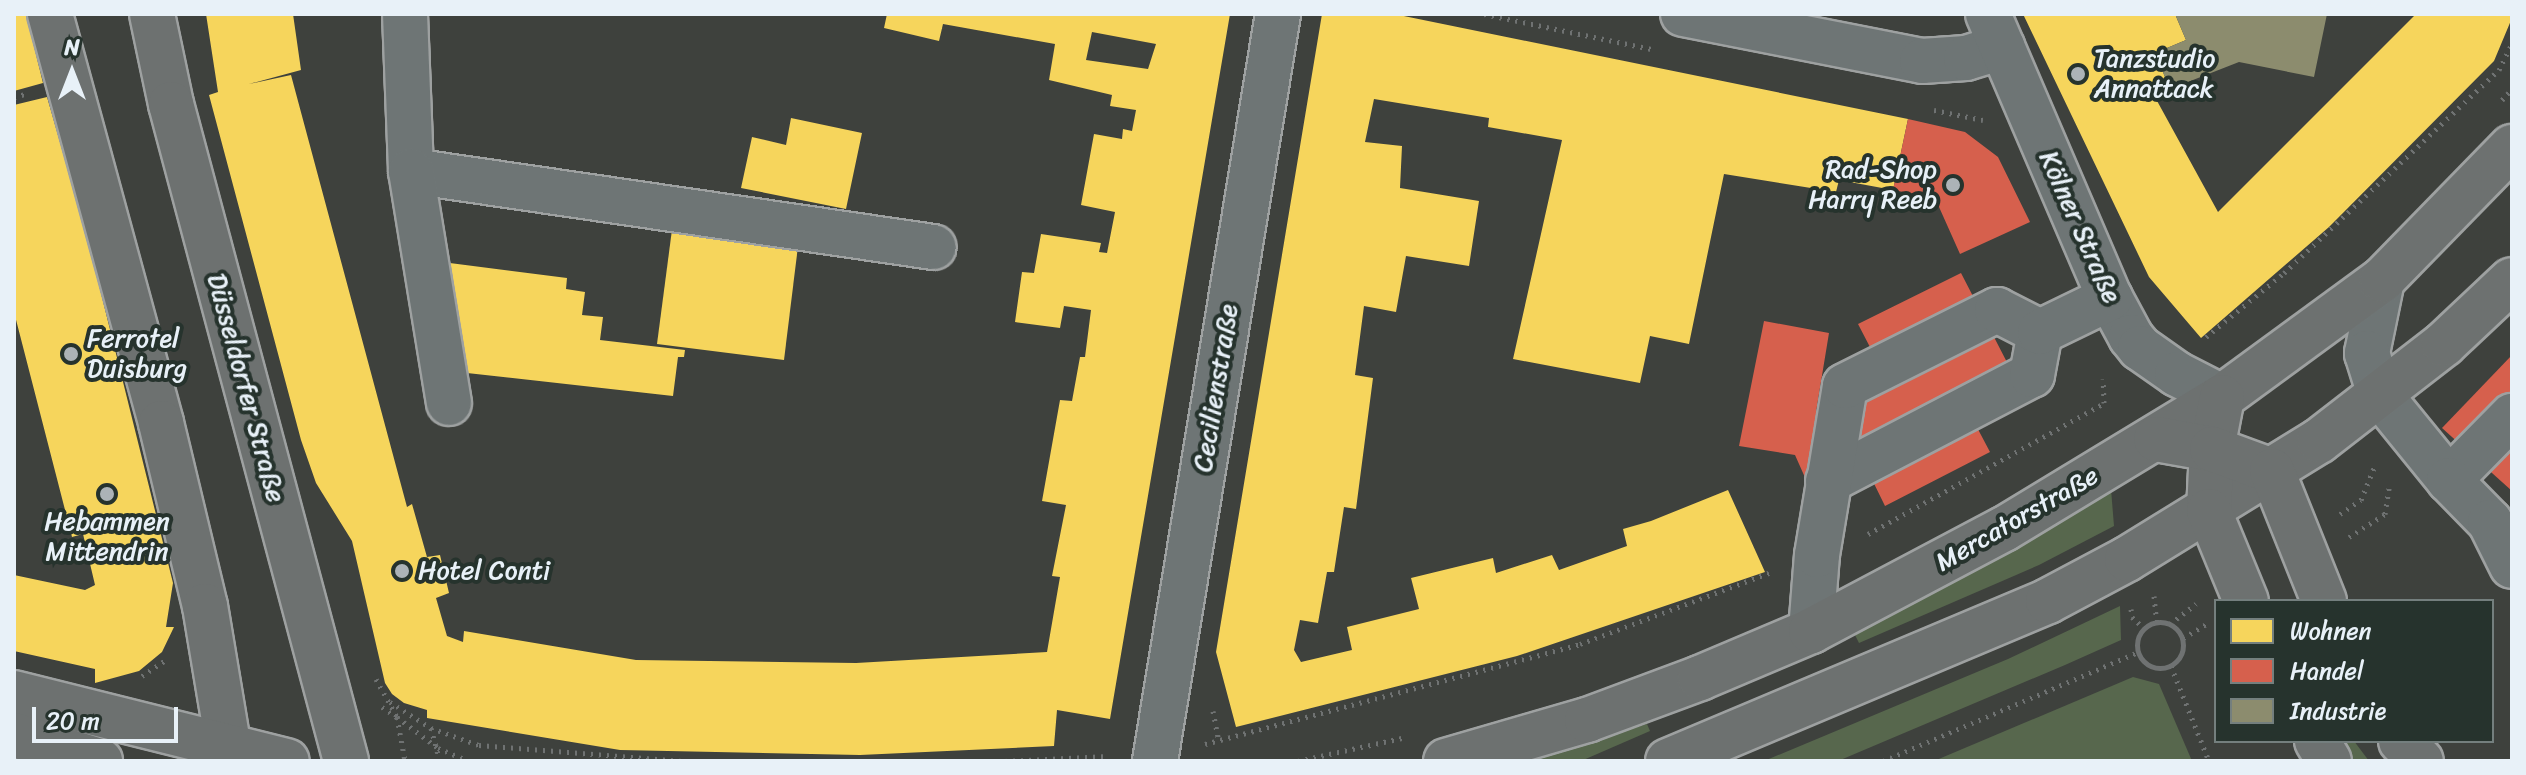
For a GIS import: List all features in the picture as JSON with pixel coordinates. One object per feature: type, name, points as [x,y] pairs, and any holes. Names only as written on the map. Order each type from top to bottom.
[{"type":"main road","points":[[50,14],[168,451],[205,606],[229,753]]},
{"type":"main road","name":"Düsseldorfer Straße","points":[[152,14],[171,104],[346,761]]},
{"type":"main road","name":"Mercatorstraße","points":[[1446,761],[1587,720],[1700,678],[1811,631],[2004,529],[2222,397],[2382,280],[2512,147]]},
{"type":"main road","points":[[1668,761],[2048,601],[2209,511],[2380,395],[2444,344],[2512,280]]},
{"type":"main road","points":[[2222,397],[2212,449],[2209,511],[2245,599]]},
{"type":"main road","points":[[2156,439],[2212,449],[2272,471],[2323,599]]},
{"type":"main road","points":[[14,693],[229,753],[287,761]]},
{"type":"main road","points":[[14,735],[100,761]]},
{"type":"main road","points":[[2318,743],[2329,761]]},
{"type":"main road","points":[[2403,743],[2421,761]]},
{"type":"street","points":[[405,14],[411,171],[449,403]]},
{"type":"street","name":"Cecilienstraße","points":[[1156,757],[1278,14]]},
{"type":"street","points":[[1683,14],[1922,61],[1966,58],[1995,30]]},
{"type":"street","name":"Kölner Straße","points":[[1995,30],[2110,298],[2140,348],[2222,397]]},
{"type":"street","points":[[411,171],[933,247]]},
{"type":"street","points":[[2382,280],[2367,353],[2380,395],[2449,480],[2501,510],[2512,566]]},
{"type":"street","points":[[2040,332],[2110,298]]},
{"type":"street","points":[[1811,631],[1828,481],[1845,386],[1997,310],[2040,332]]},
{"type":"street","points":[[1828,481],[2032,375],[2040,332]]},
{"type":"street","points":[[2449,480],[2512,416]]},
{"type":"path","points":[[2499,70],[2512,42]]},
{"type":"path","points":[[2183,638],[2214,620]]},
{"type":"path","points":[[2150,624],[2170,624],[2183,638],[2181,657],[2171,666],[2151,667],[2138,652],[2138,639],[2150,624]]},
{"type":"path","points":[[1883,761],[2138,652]]},
{"type":"path","points":[[2171,666],[2209,761]]},
{"type":"path","points":[[387,700],[431,728],[479,745],[682,761]]},
{"type":"path","points":[[397,717],[438,748],[468,761]]},
{"type":"path","points":[[431,728],[440,761]]},
{"type":"path","points":[[1005,761],[1156,757]]},
{"type":"green space","points":[[2111,489],[2114,526],[2039,565],[1859,643],[1855,635]]},
{"type":"green space","points":[[2120,606],[2121,640],[2065,665],[1838,761],[1764,761],[2008,659]]},
{"type":"green space","points":[[2133,677],[2159,684],[2192,761],[1934,761]]},
{"type":"green space","points":[[1647,724],[1650,731],[1581,761],[1531,761]]},
{"type":"green space","points":[[2340,743],[2356,743],[2369,761],[2352,761]]},
{"type":"building: Wohnen","points":[[14,14],[26,14],[43,83],[14,91]]},
{"type":"building: Wohnen","points":[[206,14],[293,14],[301,70],[249,84],[291,75],[407,507],[412,504],[427,557],[440,555],[449,593],[436,598],[447,636],[463,642],[464,631],[636,660],[856,663],[1047,652],[1060,577],[1052,576],[1066,505],[1042,501],[1060,400],[1072,401],[1080,357],[1085,357],[1091,310],[1064,306],[1060,328],[1015,322],[1022,272],[1034,273],[1041,234],[1101,243],[1099,252],[1107,253],[1115,212],[1081,205],[1094,134],[1122,139],[1123,129],[1132,131],[1136,110],[1110,106],[1112,95],[1049,80],[1055,44],[943,24],[939,41],[884,28],[887,14],[1230,14],[1110,719],[1057,710],[1054,746],[860,755],[620,750],[427,718],[427,710],[404,703],[392,694],[385,683],[352,541],[316,483],[301,440],[209,95],[218,92]],"holes":[[[1092,32],[1156,44],[1148,69],[1086,60]]]},
{"type":"building: Wohnen","points":[[1322,14],[1394,14],[1908,119],[1893,190],[1839,180],[1836,192],[1724,174],[1689,344],[1650,336],[1640,383],[1513,359],[1562,140],[1488,127],[1489,118],[1374,99],[1365,142],[1402,146],[1400,188],[1479,201],[1469,266],[1406,256],[1396,312],[1364,306],[1355,375],[1373,378],[1356,509],[1344,507],[1334,572],[1327,572],[1318,623],[1300,620],[1294,650],[1301,662],[1352,650],[1347,627],[1419,609],[1411,578],[1493,558],[1496,573],[1552,555],[1559,570],[1627,546],[1623,529],[1728,490],[1765,572],[1517,656],[1236,727],[1216,652]]},
{"type":"building: Wohnen","points":[[2023,14],[2175,14],[2186,40],[2155,53],[2170,89],[2156,99],[2218,212],[2416,14],[2512,14],[2512,18],[2494,61],[2329,227],[2201,338],[2149,277]]},
{"type":"building: Wohnen","points":[[47,97],[86,233],[173,583],[166,627],[174,627],[162,652],[139,671],[95,683],[95,669],[14,651],[14,575],[85,590],[95,585],[83,534],[72,537],[14,312],[14,105]]},
{"type":"building: Wohnen","points":[[791,118],[862,133],[846,209],[741,188],[752,137],[786,145]]},
{"type":"building: Wohnen","points":[[673,222],[799,238],[784,360],[657,344]]},
{"type":"building: Wohnen","points":[[442,262],[567,278],[566,289],[585,292],[582,315],[603,317],[600,340],[685,350],[684,357],[678,357],[673,396],[458,372]]},
{"type":"building: Handel","name":"Rad-Shop Harry Reeb","points":[[1908,119],[1965,132],[1998,157],[2030,222],[1960,254],[1935,198],[1893,190]]},
{"type":"building: Handel","points":[[1961,273],[2012,372],[1962,399],[1990,452],[1885,506],[1860,455],[1807,482],[1795,455],[1739,446],[1764,321],[1829,333],[1816,412],[1885,376],[1858,324]]},
{"type":"building: Handel","points":[[2512,355],[2512,491],[2442,428]]},
{"type":"building: Industrie","points":[[2175,14],[2327,14],[2314,77],[2239,62],[2170,89],[2155,53],[2186,40]]},
{"type":"place","name":"Tanzstudio Annattack","points":[[2078,74]]},
{"type":"place","name":"Rad-Shop Harry Reeb","points":[[1953,185]]},
{"type":"place","name":"Ferrotel Duisburg","points":[[71,354]]},
{"type":"place","name":"Hebammen Mittendrin","points":[[107,494]]},
{"type":"place","name":"Hotel Conti","points":[[402,571]]}]
